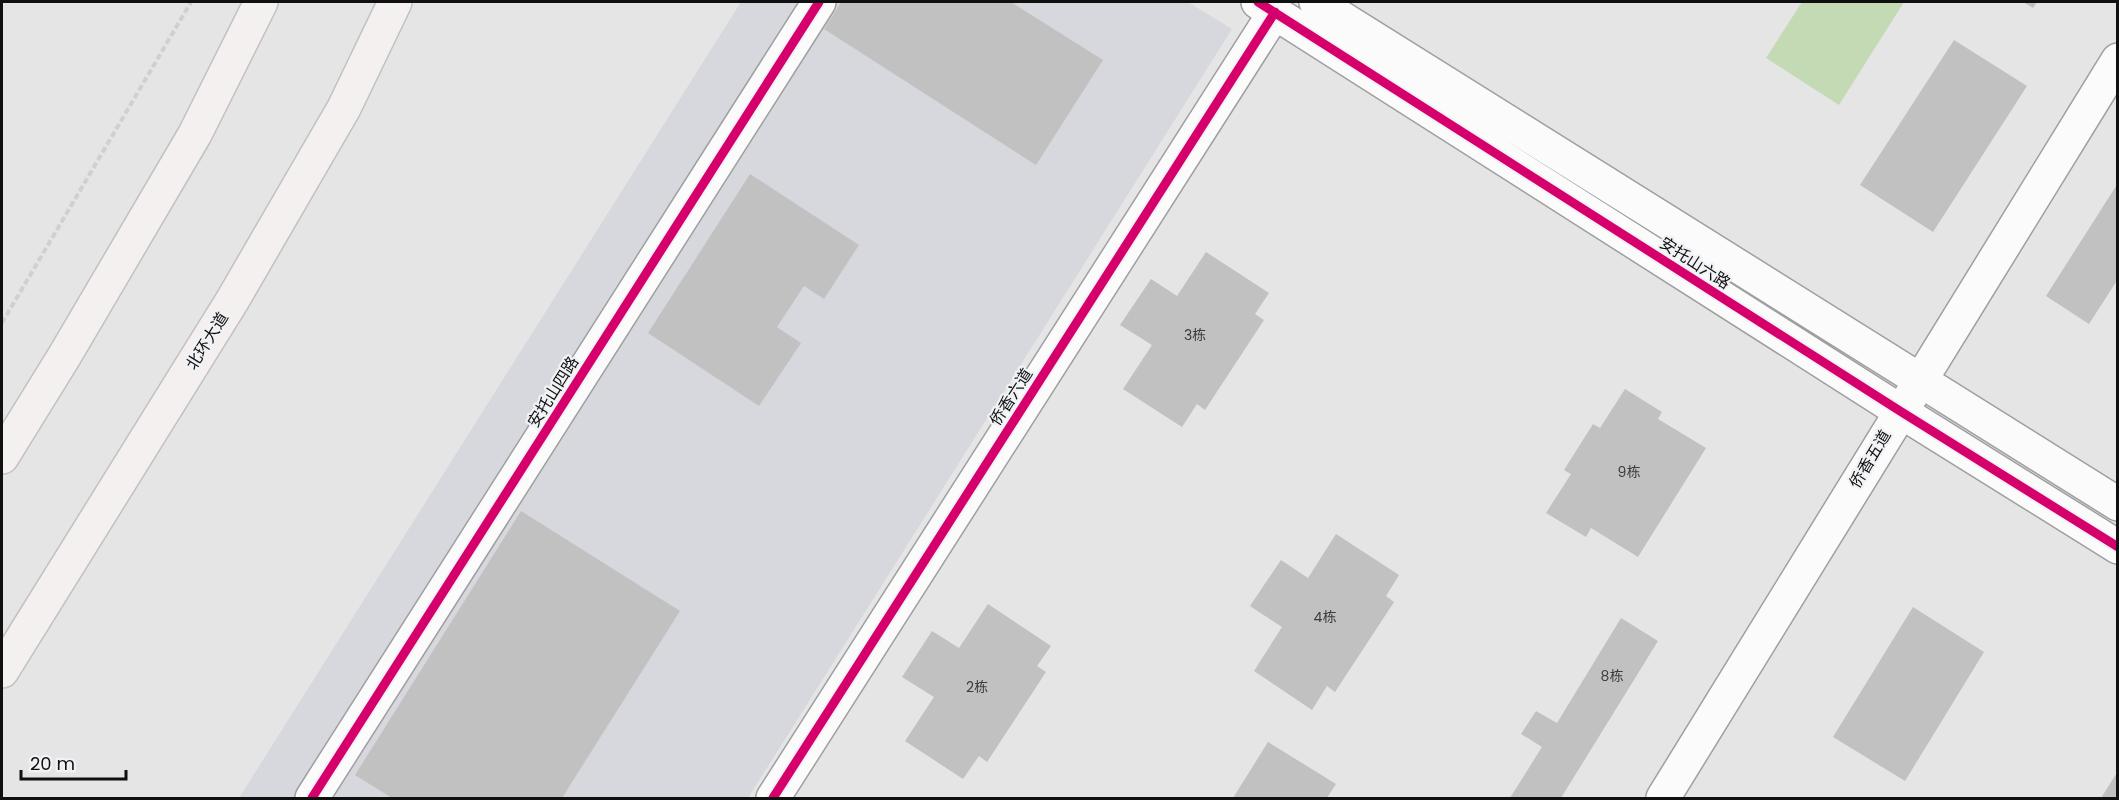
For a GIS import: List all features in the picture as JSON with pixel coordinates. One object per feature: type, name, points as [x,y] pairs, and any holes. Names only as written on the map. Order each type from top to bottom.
[{"type":"highway","points":[[2,458],[195,135],[261,2]]},
{"type":"highway","name":"北环大道","points":[[2,671],[232,301],[344,108],[395,2]]},
{"type":"street","name":"安托山四路","points":[[312,798],[819,2]]},
{"type":"street","name":"安托山六路","points":[[1316,2],[2118,504]]},
{"type":"street","name":"安托山六路","points":[[1267,7],[1900,411],[2118,547]]},
{"type":"street","name":"侨香六道","points":[[773,798],[1267,7]]},
{"type":"street","name":"侨香五道","points":[[1663,798],[1919,379],[2118,60]]},
{"type":"path","points":[[2,323],[191,2]]},
{"type":"shaded area","points":[[741,2],[1188,2],[1232,29],[748,798],[239,798]]},
{"type":"green space","points":[[1802,2],[1904,2],[1839,105],[1766,58]]},
{"type":"building","points":[[841,2],[1011,2],[1103,60],[1036,165],[824,29]]},
{"type":"building","points":[[2023,2],[2037,2],[2033,8]]},
{"type":"building","points":[[1954,40],[2027,86],[1933,232],[1860,185]]},
{"type":"building","points":[[750,174],[859,245],[824,299],[804,286],[777,327],[801,343],[759,406],[648,333]]},
{"type":"building","points":[[2118,183],[2118,279],[2089,324],[2046,296]]},
{"type":"building","points":[[1206,252],[1269,293],[1255,314],[1264,320],[1205,410],[1197,404],[1182,427],[1123,389],[1152,345],[1120,325],[1151,279],[1177,296]]},
{"type":"building","points":[[1625,389],[1662,412],[1658,419],[1706,448],[1638,557],[1591,528],[1586,537],[1546,513],[1571,474],[1564,470],[1593,424],[1600,428]]},
{"type":"building","points":[[521,511],[680,611],[562,798],[392,798],[355,775]]},
{"type":"building","points":[[1336,534],[1399,575],[1386,596],[1394,602],[1335,692],[1327,686],[1312,710],[1254,671],[1282,627],[1250,606],[1281,560],[1308,578]]},
{"type":"building","points":[[988,604],[1051,646],[1037,666],[1046,672],[987,762],[979,756],[963,779],[905,741],[934,697],[902,677],[932,631],[959,648]]},
{"type":"building","points":[[1913,607],[1984,652],[1905,781],[1833,737]]},
{"type":"building","points":[[1621,618],[1658,641],[1561,798],[1510,798],[1542,747],[1521,734],[1536,711],[1557,723]]},
{"type":"building","points":[[1268,742],[1336,784],[1327,798],[1233,798]]},
{"type":"building","points":[[2118,771],[2118,798],[2101,798]]},
{"type":"cycle path","points":[[312,798],[819,2]]},
{"type":"cycle path","points":[[1258,2],[1900,411],[2118,547]]},
{"type":"cycle path","points":[[773,798],[1275,12]]}]
